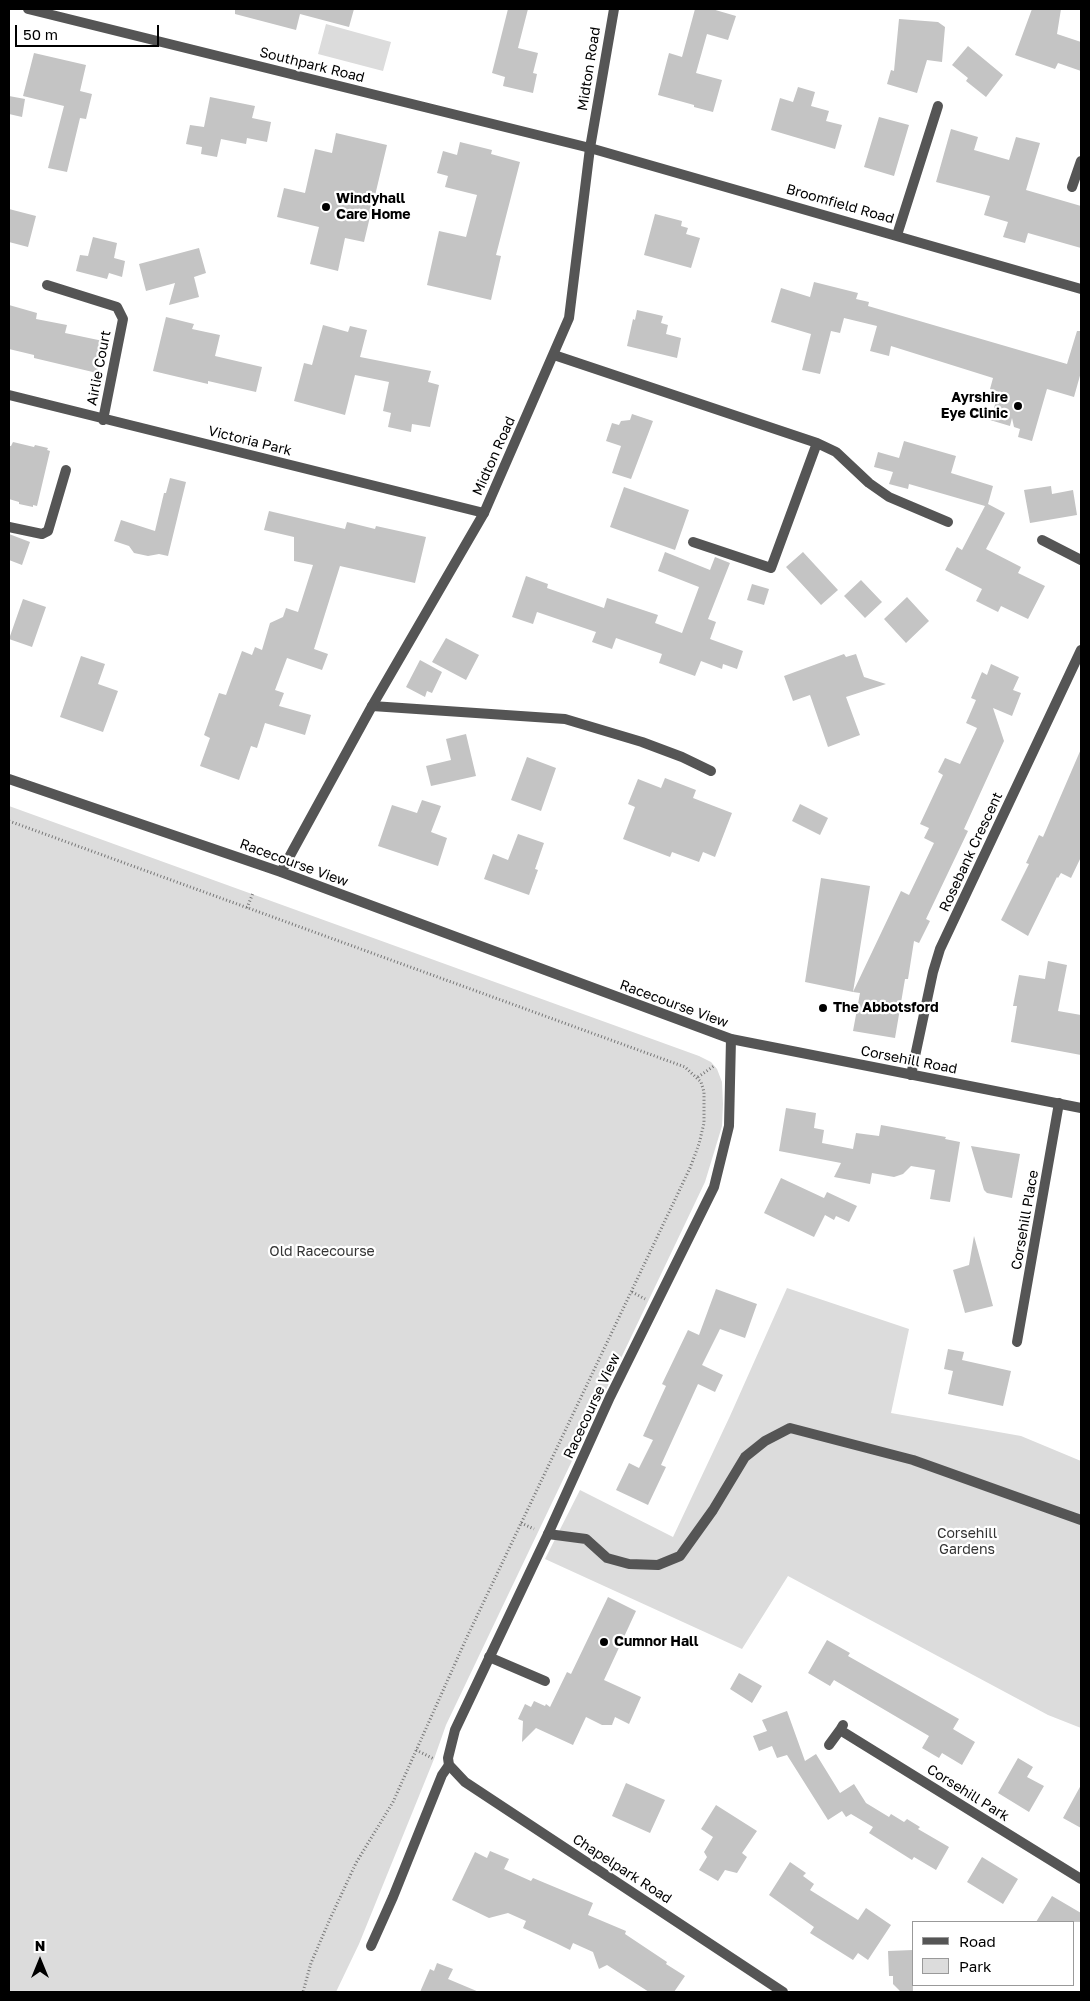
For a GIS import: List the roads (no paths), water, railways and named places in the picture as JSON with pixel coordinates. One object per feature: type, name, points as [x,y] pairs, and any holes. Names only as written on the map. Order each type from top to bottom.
[{"type":"street","name":"Southpark Road","points":[[28,9],[590,148]]},
{"type":"street","name":"Midton Road","points":[[281,872],[372,706],[484,513],[569,318],[590,148],[614,9]]},
{"type":"street","points":[[898,235],[938,106]]},
{"type":"street","name":"Broomfield Road","points":[[590,148],[1081,289]]},
{"type":"street","points":[[1072,186],[1081,161]]},
{"type":"street","name":"Airlie Court","points":[[47,285],[117,307],[123,319],[103,420]]},
{"type":"street","points":[[554,354],[817,443],[836,452],[869,483],[890,497],[948,522]]},
{"type":"street","name":"Victoria Park","points":[[9,396],[484,513]]},
{"type":"street","points":[[693,542],[771,568],[817,443]]},
{"type":"street","points":[[9,527],[42,534],[48,531],[66,470]]},
{"type":"street","points":[[1042,540],[1081,560]]},
{"type":"street","name":"Rosebank Crescent","points":[[911,1075],[933,972],[940,949],[1081,650]]},
{"type":"street","points":[[372,706],[565,719],[650,745],[682,757],[711,771]]},
{"type":"street","name":"Racecourse View","points":[[9,779],[281,872],[731,1039],[729,1126],[714,1187],[610,1397],[548,1534],[455,1730],[448,1758],[449,1765]]},
{"type":"street","name":"Corsehill Road","points":[[731,1039],[1081,1108]]},
{"type":"street","name":"Corsehill Place","points":[[1018,1342],[1059,1103]]},
{"type":"street","points":[[548,1534],[586,1539],[607,1558],[630,1564],[658,1565],[680,1556],[713,1510],[745,1457],[765,1441],[790,1428],[913,1460],[1081,1520]]},
{"type":"street","points":[[489,1657],[545,1681]]},
{"type":"street","name":"Corsehill Park","points":[[829,1745],[841,1727],[1081,1880]]},
{"type":"street","points":[[371,1946],[393,1897],[442,1775],[449,1765]]},
{"type":"street","name":"Chapelpark Road","points":[[449,1765],[465,1782],[783,1992]]},
{"type":"place","name":"Windyhall Care Home","points":[[326,207]]},
{"type":"place","name":"Ayrshire Eye Clinic","points":[[1018,406]]},
{"type":"place","name":"The Abbotsford","points":[[823,1008]]},
{"type":"place","name":"Cumnor Hall","points":[[604,1642]]},
{"type":"park label","name":"Old Racecourse","points":[[322,1252]]},
{"type":"park label","name":"Corsehill Gardens","points":[[967,1542]]}]
